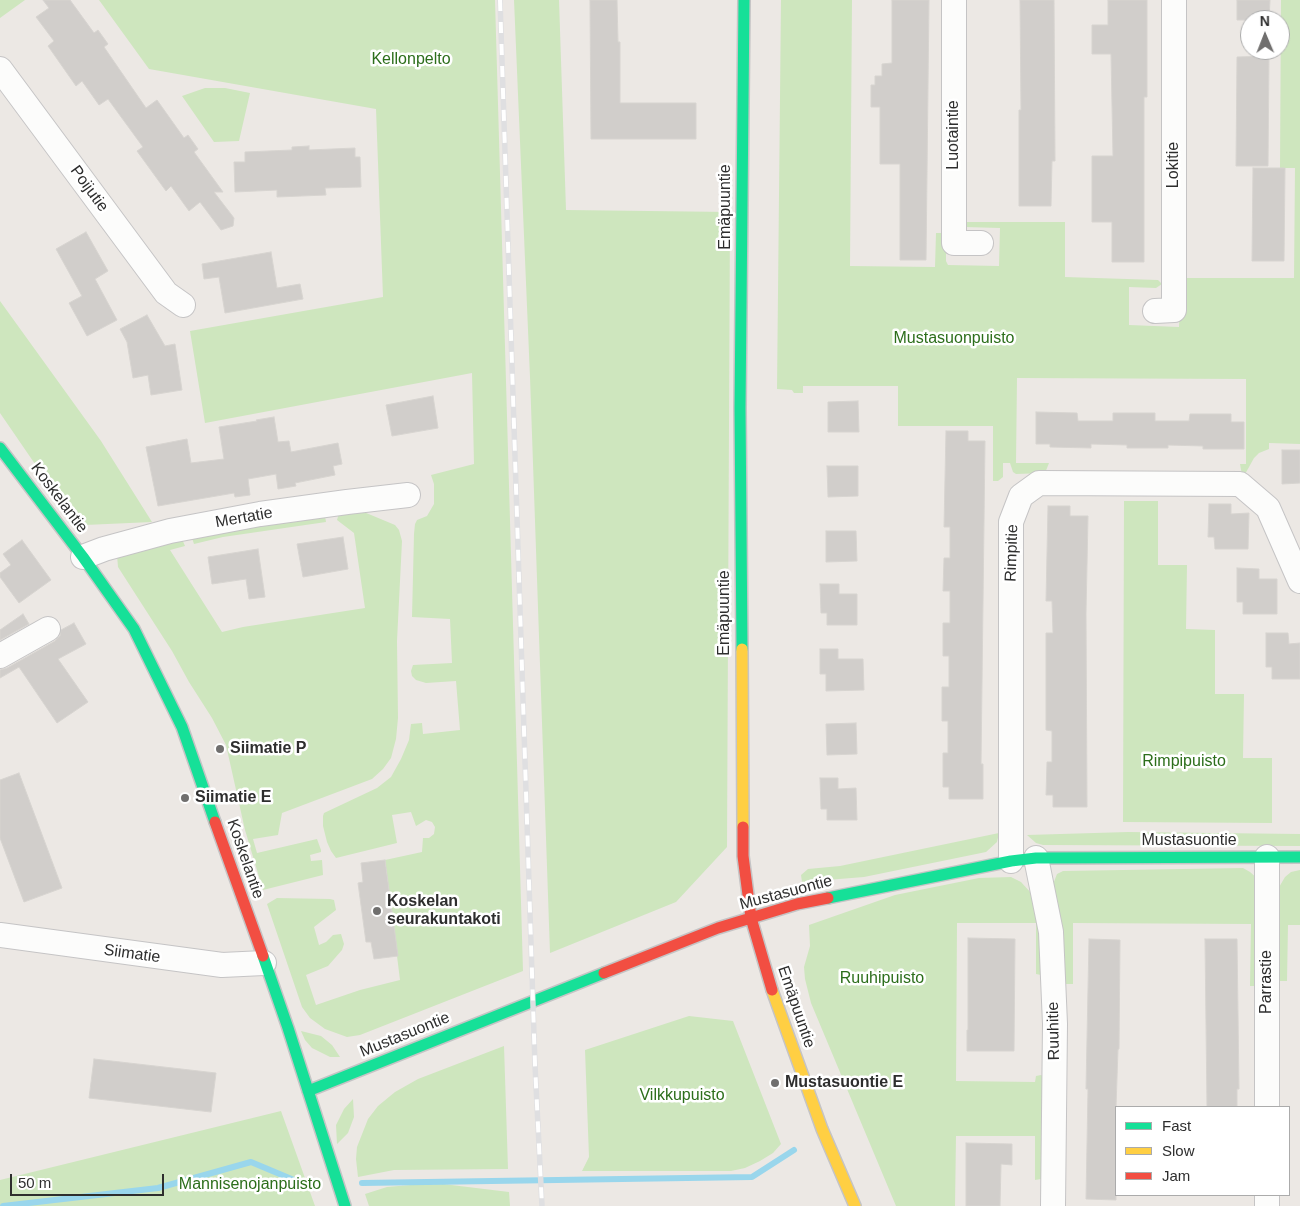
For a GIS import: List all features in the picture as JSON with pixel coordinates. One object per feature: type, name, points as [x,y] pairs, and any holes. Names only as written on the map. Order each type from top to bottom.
[{"type":"street","name":"Emäpuuntie","points":[[744,0],[740,408],[743,856],[751,918],[771,986],[822,1129],[855,1206]]},
{"type":"street","name":"Luotaintie","points":[[954,0],[954,243],[981,243]]},
{"type":"street","name":"Lokitie","points":[[1155,311],[1174,310],[1174,0]]},
{"type":"street","name":"Poijutie","points":[[0,68],[166,293],[183,305]]},
{"type":"street","name":"Koskelantie","points":[[0,448],[83,557],[134,629],[182,727],[288,1028],[344,1206]]},
{"type":"street","name":"Rimpitie","points":[[1011,861],[1011,522],[1021,496],[1039,483],[1240,484],[1268,508],[1300,580]]},
{"type":"street","name":"Mertatie","points":[[83,557],[104,549],[170,531],[269,513],[408,495]]},
{"type":"street","points":[[0,656],[48,629]]},
{"type":"street","name":"Parrastie","points":[[1266,857],[1267,1106]]},
{"type":"street","name":"Mustasuontie","points":[[308,1091],[718,928],[796,904],[1011,861],[1036,858],[1300,857]]},
{"type":"street","name":"Ruuhitie","points":[[1036,858],[1052,941],[1055,1034],[1053,1206]]},
{"type":"street","name":"Siimatie","points":[[0,935],[222,966],[264,963]]},
{"type":"green space","points":[[0,0],[25,0],[0,18]]},
{"type":"green space","name":"Kellonpelto","points":[[99,0],[495,0],[523,971],[360,1035],[347,1037],[325,1029],[310,1018],[302,1007],[267,904],[277,898],[334,900],[336,910],[314,927],[319,945],[326,942],[333,935],[341,934],[344,944],[342,950],[328,966],[306,975],[316,1005],[360,990],[400,980],[385,860],[422,852],[423,838],[429,838],[434,834],[435,827],[432,822],[426,820],[416,826],[411,812],[392,815],[397,843],[336,858],[327,842],[323,826],[323,816],[324,813],[377,788],[391,777],[409,740],[411,724],[422,723],[423,734],[460,730],[456,681],[426,683],[416,680],[412,676],[413,665],[452,663],[450,619],[412,617],[414,534],[417,520],[427,516],[434,504],[434,484],[431,475],[474,464],[472,373],[205,423],[190,331],[383,297],[376,109],[149,69]]},
{"type":"green space","points":[[514,0],[559,0],[566,210],[730,212],[727,847],[676,902],[550,953],[530,377]]},
{"type":"green space","name":"Mustasuonpuisto","points":[[781,0],[852,0],[850,266],[935,267],[936,233],[946,233],[946,261],[948,265],[999,266],[1000,228],[965,227],[964,222],[1065,222],[1065,277],[1158,280],[1162,284],[1156,288],[1129,287],[1129,325],[1179,327],[1181,281],[1184,278],[1294,278],[1295,168],[1280,168],[1281,60],[1290,60],[1290,10],[1281,10],[1281,0],[1300,0],[1300,444],[1269,443],[1269,449],[1259,453],[1244,476],[1242,475],[1240,464],[1246,464],[1246,379],[1017,378],[1016,463],[1049,463],[1045,473],[1016,474],[1013,472],[1010,463],[1003,463],[1003,477],[998,481],[993,481],[993,426],[898,426],[898,386],[803,386],[803,393],[777,389]]},
{"type":"green space","points":[[205,88],[225,88],[250,93],[239,141],[214,142],[182,96]]},
{"type":"green space","points":[[0,301],[101,441],[152,522],[85,525],[35,464],[0,413]]},
{"type":"green space","name":"Rimpipuisto","points":[[1124,501],[1158,501],[1158,565],[1187,565],[1186,629],[1215,630],[1215,694],[1244,694],[1243,758],[1272,758],[1272,823],[1123,822]]},
{"type":"green space","points":[[340,510],[359,510],[395,525],[399,530],[402,541],[397,641],[398,718],[396,739],[391,758],[372,779],[282,813],[278,835],[253,839],[257,853],[317,839],[321,850],[321,852],[310,855],[311,861],[322,860],[323,875],[263,890],[245,830],[226,745],[172,651],[118,567],[117,555],[182,539],[185,546],[170,550],[222,632],[365,608],[354,533],[337,520]]},
{"type":"green space","points":[[325,516],[326,522],[223,537],[194,544],[192,538],[194,534]]},
{"type":"green space","points":[[1128,832],[1300,834],[1300,846],[1043,845],[1036,843],[1027,835]]},
{"type":"green space","points":[[999,833],[997,842],[986,852],[864,877],[802,882],[801,875],[808,869],[840,866]]},
{"type":"green space","points":[[1243,868],[1258,879],[1259,986],[1250,986],[1251,924],[1073,923],[1073,984],[1064,984],[1052,887],[1057,874],[1063,871]]},
{"type":"green space","points":[[1300,870],[1300,925],[1288,925],[1287,981],[1280,981],[1278,978],[1278,889],[1285,877],[1291,872]]},
{"type":"green space","name":"Ruuhipuisto","points":[[1011,877],[1021,882],[1032,894],[1040,912],[1041,975],[1036,974],[1036,923],[957,923],[956,1081],[1035,1082],[1036,1076],[1041,1075],[1047,1079],[1046,1176],[1035,1180],[1035,1136],[956,1136],[955,1206],[896,1206],[811,1003],[804,967],[810,946],[809,925],[895,895],[979,878]]},
{"type":"green space","name":"Vilkkupuisto","points":[[689,1016],[733,1021],[781,1144],[773,1153],[760,1161],[745,1168],[731,1171],[582,1171],[589,1157],[585,1050]]},
{"type":"green space","points":[[301,1031],[321,1036],[332,1045],[340,1057],[330,1057],[312,1048],[305,1040]]},
{"type":"green space","points":[[504,1046],[508,1169],[394,1170],[358,1177],[357,1147],[368,1119],[378,1106],[395,1092],[418,1079]]},
{"type":"green space","points":[[353,1099],[354,1117],[348,1133],[337,1144],[336,1125],[344,1109]]},
{"type":"green space","name":"Mannisenojanpuisto","points":[[281,1111],[315,1206],[0,1206],[0,1180]]},
{"type":"green space","points":[[443,1184],[509,1192],[510,1206],[369,1206],[365,1194],[387,1187]]},
{"type":"building","points":[[43,0],[70,0],[94,33],[98,30],[108,44],[104,47],[146,108],[157,100],[184,138],[188,135],[198,149],[194,152],[223,192],[214,192],[234,218],[233,226],[221,230],[200,202],[189,211],[171,186],[166,191],[137,151],[143,147],[108,99],[99,105],[82,81],[76,86],[48,46],[54,41],[36,17],[49,8]]},
{"type":"building","points":[[590,0],[617,0],[618,42],[620,42],[620,103],[696,103],[696,139],[591,139]]},
{"type":"building","points":[[892,0],[929,0],[926,260],[900,260],[900,164],[880,164],[880,107],[871,107],[871,85],[875,85],[875,76],[882,76],[882,64],[892,63]]},
{"type":"building","points":[[1020,0],[1054,0],[1055,161],[1052,161],[1051,206],[1019,206],[1019,110],[1021,110]]},
{"type":"building","points":[[1108,0],[1147,0],[1147,97],[1144,97],[1144,262],[1112,262],[1112,222],[1092,222],[1092,156],[1113,156],[1111,54],[1092,54],[1092,25],[1108,25]]},
{"type":"building","points":[[1237,0],[1270,0],[1270,10],[1240,10],[1240,20],[1237,20]]},
{"type":"building","points":[[1237,57],[1240,57],[1240,60],[1269,60],[1268,166],[1236,166]]},
{"type":"building","points":[[309,146],[309,150],[355,148],[355,157],[360,157],[361,187],[325,188],[326,195],[277,197],[277,190],[235,192],[234,162],[245,162],[245,152],[292,150],[292,147]]},
{"type":"building","points":[[1253,168],[1285,168],[1284,261],[1252,261]]},
{"type":"building","points":[[86,232],[108,271],[95,279],[117,320],[87,336],[69,303],[82,296],[56,249]]},
{"type":"building","points":[[271,252],[277,288],[300,284],[303,299],[225,313],[219,277],[204,279],[202,264]]},
{"type":"building","points":[[147,315],[165,346],[175,344],[182,390],[151,395],[148,375],[133,378],[127,342],[120,329]]},
{"type":"building","points":[[433,396],[438,428],[392,436],[386,405]]},
{"type":"building","points":[[858,401],[859,432],[828,432],[828,402]]},
{"type":"building","points":[[1036,412],[1077,413],[1078,421],[1113,421],[1113,413],[1155,413],[1155,421],[1189,421],[1190,414],[1231,414],[1231,422],[1244,422],[1244,449],[1203,449],[1203,446],[1168,445],[1168,448],[1127,448],[1127,445],[1091,444],[1091,448],[1050,447],[1050,444],[1036,444]]},
{"type":"building","points":[[274,417],[278,442],[289,441],[291,452],[338,443],[342,464],[333,466],[335,475],[295,483],[296,486],[278,489],[276,474],[248,479],[250,495],[235,497],[234,493],[158,506],[146,447],[187,439],[191,463],[224,459],[219,427]]},
{"type":"building","points":[[946,431],[968,431],[968,441],[985,441],[981,764],[983,764],[983,799],[949,799],[949,787],[943,787],[943,753],[948,753],[948,721],[942,721],[942,687],[949,687],[949,656],[943,656],[943,623],[950,623],[950,591],[943,591],[944,558],[950,558],[950,527],[944,527]]},
{"type":"building","points":[[1282,450],[1300,450],[1300,483],[1282,484]]},
{"type":"building","points":[[827,466],[858,466],[858,496],[828,497]]},
{"type":"building","points":[[1209,504],[1231,504],[1231,514],[1249,513],[1248,549],[1215,549],[1214,537],[1208,537]]},
{"type":"building","points":[[1048,506],[1070,506],[1070,516],[1088,516],[1086,613],[1087,807],[1053,807],[1053,795],[1046,795],[1047,762],[1052,762],[1052,731],[1046,730],[1046,633],[1053,633],[1052,601],[1046,601]]},
{"type":"building","points":[[826,531],[856,531],[857,561],[826,562]]},
{"type":"building","points":[[343,537],[348,569],[303,577],[297,544]]},
{"type":"building","points":[[22,540],[51,580],[19,603],[0,577],[0,573],[11,565],[3,554]]},
{"type":"building","points":[[258,549],[265,597],[249,599],[246,579],[212,584],[208,557]]},
{"type":"building","points":[[1237,568],[1259,569],[1259,579],[1277,579],[1277,614],[1243,614],[1243,602],[1237,602]]},
{"type":"building","points":[[820,584],[839,584],[839,594],[857,594],[857,625],[827,625],[827,613],[821,613]]},
{"type":"building","points":[[23,614],[29,624],[0,640],[0,630]]},
{"type":"building","points":[[74,623],[86,644],[58,659],[88,702],[57,723],[19,667],[0,678],[0,670],[55,641],[60,636],[61,630]]},
{"type":"building","points":[[1266,633],[1288,633],[1289,644],[1300,643],[1300,679],[1272,679],[1272,667],[1266,667]]},
{"type":"building","points":[[820,649],[838,649],[838,659],[863,659],[864,690],[826,691],[826,674],[820,674]]},
{"type":"building","points":[[856,723],[857,754],[827,755],[826,724]]},
{"type":"building","points":[[19,773],[62,888],[24,902],[0,838],[0,780]]},
{"type":"building","points":[[820,778],[838,778],[838,789],[856,788],[857,820],[827,820],[827,809],[821,809]]},
{"type":"building","name":"Koskelan seurakuntakoti","points":[[385,860],[398,956],[374,959],[371,942],[366,942],[358,883],[363,882],[361,863]]},
{"type":"building","points":[[968,938],[1015,939],[1014,1051],[967,1051]]},
{"type":"building","points":[[1089,939],[1120,940],[1119,1049],[1115,1106],[1116,1200],[1086,1199],[1088,1089],[1086,1089]]},
{"type":"building","points":[[1205,939],[1237,939],[1239,1089],[1237,1089],[1237,1106],[1207,1106]]},
{"type":"building","points":[[94,1059],[216,1073],[211,1112],[89,1098]]},
{"type":"building","points":[[966,1143],[1012,1144],[1012,1165],[1001,1164],[1000,1206],[966,1206]]},
{"type":"waterway","points":[[362,1183],[752,1177],[794,1150]]},
{"type":"waterway","points":[[3,1206],[158,1188],[251,1162],[313,1188]]},
{"type":"railway","points":[[500,0],[535,1065],[542,1206]]},
{"type":"traffic: fast","points":[[742,649],[740,408],[744,0]]},
{"type":"traffic: fast","points":[[0,448],[83,557],[134,629],[182,727],[215,822]]},
{"type":"traffic: fast","points":[[828,898],[1011,861],[1036,858],[1300,857]]},
{"type":"traffic: fast","points":[[263,956],[345,1206]]},
{"type":"traffic: fast","points":[[308,1091],[604,973]]},
{"type":"traffic: slow","points":[[742,649],[743,827]]},
{"type":"traffic: slow","points":[[772,990],[822,1129],[855,1206]]},
{"type":"traffic: jam","points":[[215,822],[263,956]]},
{"type":"traffic: jam","points":[[743,827],[743,856],[751,918],[772,990]]},
{"type":"traffic: jam","points":[[604,973],[718,928],[797,904],[828,898]]},
{"type":"place","name":"Siimatie P","points":[[220,749]]},
{"type":"place","name":"Siimatie E","points":[[185,798]]},
{"type":"place","name":"Koskelan seurakuntakoti","points":[[377,911]]},
{"type":"place","name":"Mustasuontie E","points":[[775,1083]]}]
